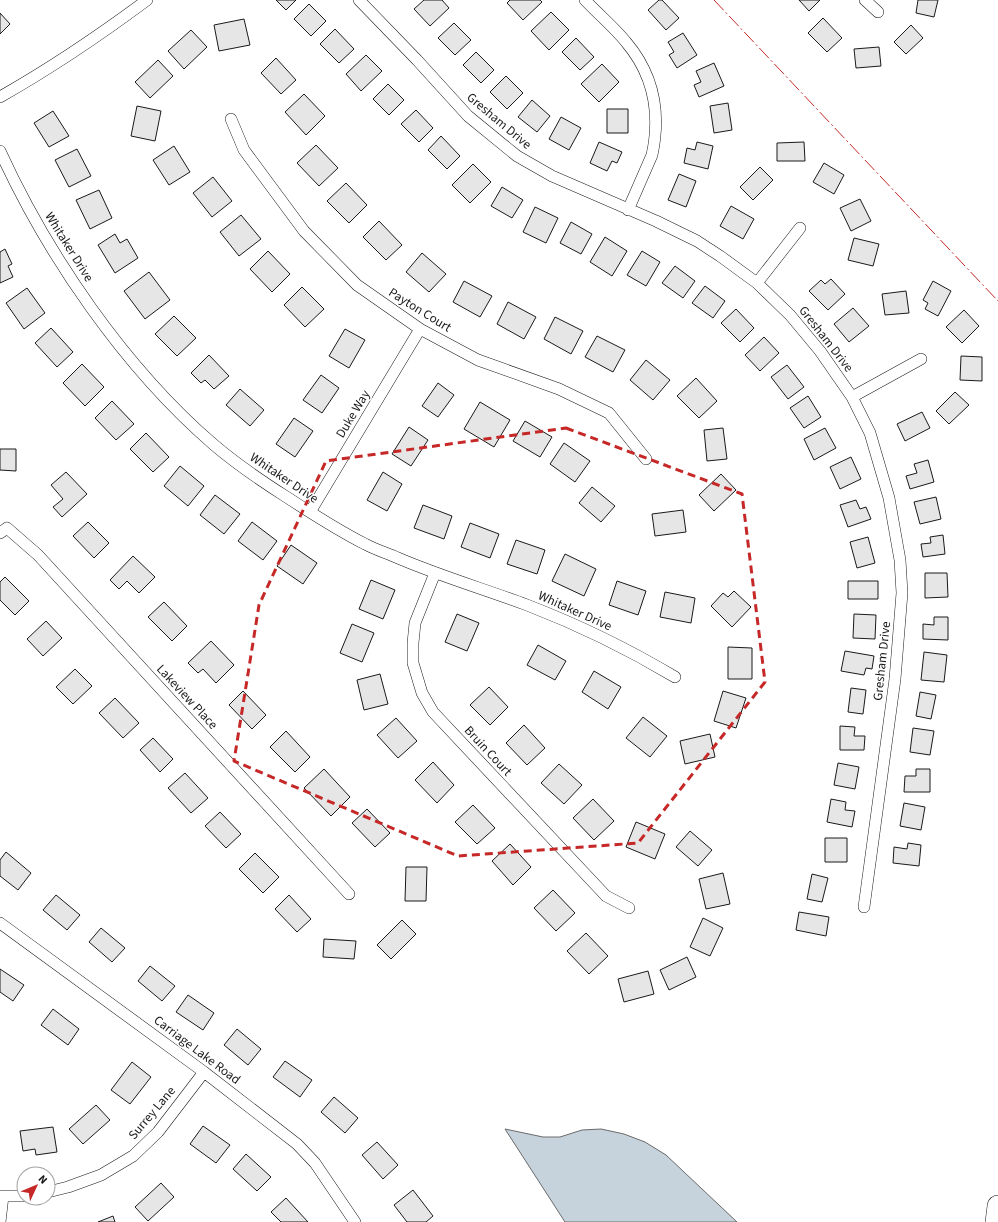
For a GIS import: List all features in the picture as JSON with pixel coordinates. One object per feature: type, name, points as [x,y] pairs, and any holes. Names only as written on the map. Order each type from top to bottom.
[{"type":"highway","points":[[996,1222],[998,1206]]},
{"type":"street","points":[[0,97],[56,64],[108,29],[147,0]]},
{"type":"street","name":"Gresham Drive","points":[[359,0],[468,116],[517,156],[552,176],[656,221],[697,241],[756,283],[790,315],[820,351],[852,397],[870,433],[889,498],[900,560],[902,594],[895,679],[864,907]]},
{"type":"street","points":[[585,0],[623,38],[635,53],[645,69],[654,95],[656,121],[654,146],[628,210]]},
{"type":"street","points":[[866,0],[878,12]]},
{"type":"street","name":"Payton Court","points":[[230,119],[244,150],[304,231],[357,285],[420,329],[478,360],[559,389],[609,413],[646,459]]},
{"type":"street","name":"Whitaker Drive","points":[[0,151],[32,214],[64,268],[100,319],[139,368],[173,405],[214,445],[256,477],[310,512],[366,545],[435,573],[528,605],[595,634],[636,654],[675,677]]},
{"type":"street","points":[[756,283],[800,228]]},
{"type":"street","name":"Duke Way","points":[[310,512],[420,329]]},
{"type":"street","points":[[852,397],[920,359]]},
{"type":"street","name":"Lakeview Place","points":[[0,533],[6,528],[38,555],[349,894]]},
{"type":"street","name":"Bruin Court","points":[[435,573],[415,623],[413,662],[422,693],[433,712],[606,896],[629,908]]},
{"type":"street","name":"Carriage Lake Road","points":[[0,924],[204,1072],[297,1144],[315,1163],[355,1222]]},
{"type":"street","name":"Surrey Lane","points":[[56,1190],[101,1175],[133,1156],[158,1132],[204,1072]]},
{"type":"street","points":[[0,1222],[1,1196],[16,1196]]},
{"type":"highlighted area","points":[[566,428],[742,494],[765,682],[638,843],[458,856],[234,761],[259,605],[326,461]]},
{"type":"shaded area","points":[[505,1129],[543,1137],[560,1137],[582,1130],[601,1129],[624,1134],[645,1142],[666,1155],[737,1222],[565,1222]]},
{"type":"building","points":[[276,0],[296,0],[286,10]]},
{"type":"building","points":[[424,0],[442,0],[449,8],[430,26],[414,9]]},
{"type":"building","points":[[510,0],[540,0],[542,2],[523,20],[507,3]]},
{"type":"building","points":[[659,0],[662,0],[679,18],[666,30],[648,10]]},
{"type":"building","points":[[799,0],[820,0],[809,11]]},
{"type":"building","points":[[918,0],[938,0],[934,17],[916,13]]},
{"type":"building","points":[[309,4],[326,21],[311,36],[294,19]]},
{"type":"building","points":[[551,12],[569,30],[549,50],[531,31]]},
{"type":"building","points":[[0,13],[10,24],[0,34]]},
{"type":"building","points":[[823,18],[842,38],[827,52],[808,33]]},
{"type":"building","points":[[244,19],[250,45],[219,51],[214,25]]},
{"type":"building","points":[[454,23],[471,40],[455,55],[438,38]]},
{"type":"building","points":[[911,25],[923,38],[906,54],[894,42]]},
{"type":"building","points":[[335,29],[354,49],[339,63],[320,44]]},
{"type":"building","points":[[191,30],[207,47],[184,69],[168,51]]},
{"type":"building","points":[[683,33],[697,55],[677,68],[669,55],[674,52],[668,42]]},
{"type":"building","points":[[576,38],[594,57],[580,70],[562,52]]},
{"type":"building","points":[[879,47],[881,66],[856,68],[854,49]]},
{"type":"building","points":[[476,52],[494,70],[481,83],[463,65]]},
{"type":"building","points":[[366,55],[382,71],[361,91],[346,74]]},
{"type":"building","points":[[276,58],[296,80],[281,94],[261,73]]},
{"type":"building","points":[[158,60],[173,76],[150,98],[135,82]]},
{"type":"building","points":[[714,63],[724,86],[699,97],[694,85],[701,82],[696,71]]},
{"type":"building","points":[[602,64],[619,82],[599,102],[581,84]]},
{"type":"building","points":[[506,76],[523,93],[507,109],[490,92]]},
{"type":"building","points":[[388,84],[404,100],[389,115],[373,99]]},
{"type":"building","points":[[304,94],[325,116],[306,135],[285,112]]},
{"type":"building","points":[[532,100],[550,116],[537,132],[518,117]]},
{"type":"building","points":[[728,103],[732,130],[714,133],[710,106]]},
{"type":"building","points":[[137,106],[161,111],[155,141],[131,136]]},
{"type":"building","points":[[607,109],[628,109],[628,133],[607,133]]},
{"type":"building","points":[[416,110],[433,128],[419,142],[401,124]]},
{"type":"building","points":[[53,111],[69,136],[49,147],[34,123]]},
{"type":"building","points":[[561,117],[581,128],[569,150],[549,139]]},
{"type":"building","points":[[441,136],[460,156],[447,169],[428,150]]},
{"type":"building","points":[[599,142],[622,152],[617,163],[612,161],[607,171],[590,163]]},
{"type":"building","points":[[697,142],[713,146],[708,169],[684,163],[687,148],[695,150]]},
{"type":"building","points":[[804,142],[805,161],[777,161],[777,143]]},
{"type":"building","points":[[316,145],[338,168],[319,186],[297,163]]},
{"type":"building","points":[[174,146],[190,172],[169,185],[153,160]]},
{"type":"building","points":[[77,149],[91,176],[69,187],[55,160]]},
{"type":"building","points":[[824,163],[844,175],[834,194],[813,182]]},
{"type":"building","points":[[473,164],[491,182],[470,203],[452,185]]},
{"type":"building","points":[[760,167],[773,180],[753,200],[740,187]]},
{"type":"building","points":[[679,174],[696,181],[686,207],[668,200]]},
{"type":"building","points":[[213,177],[232,201],[212,217],[193,193]]},
{"type":"building","points":[[346,183],[367,205],[349,223],[327,201]]},
{"type":"building","points":[[502,187],[523,200],[512,218],[491,206]]},
{"type":"building","points":[[99,190],[112,218],[90,229],[76,200]]},
{"type":"building","points":[[860,199],[871,221],[851,231],[840,208]]},
{"type":"building","points":[[731,206],[754,219],[743,239],[720,226]]},
{"type":"building","points":[[535,207],[558,218],[546,243],[523,232]]},
{"type":"building","points":[[241,215],[261,239],[239,256],[220,232]]},
{"type":"building","points":[[379,221],[402,245],[386,260],[363,237]]},
{"type":"building","points":[[571,222],[592,234],[581,254],[560,243]]},
{"type":"building","points":[[115,234],[120,243],[127,239],[138,258],[115,273],[98,245]]},
{"type":"building","points":[[605,237],[627,251],[612,276],[590,262]]},
{"type":"building","points":[[854,238],[879,244],[873,266],[848,260]]},
{"type":"building","points":[[5,249],[12,264],[8,266],[13,277],[0,283],[0,252]]},
{"type":"building","points":[[268,251],[290,274],[272,292],[250,269]]},
{"type":"building","points":[[642,251],[660,262],[646,286],[627,275]]},
{"type":"building","points":[[422,253],[446,274],[429,292],[406,272]]},
{"type":"building","points":[[675,266],[695,281],[683,298],[662,283]]},
{"type":"building","points":[[149,272],[170,300],[145,319],[124,291]]},
{"type":"building","points":[[831,279],[845,294],[828,310],[809,291],[821,280],[825,284]]},
{"type":"building","points":[[464,281],[492,296],[480,317],[453,302]]},
{"type":"building","points":[[933,281],[951,291],[938,316],[925,309],[928,303],[923,300]]},
{"type":"building","points":[[705,286],[725,301],[713,318],[692,303]]},
{"type":"building","points":[[302,287],[324,309],[305,327],[284,305]]},
{"type":"building","points":[[27,288],[45,313],[24,329],[6,303]]},
{"type":"building","points":[[906,291],[909,313],[885,315],[882,294]]},
{"type":"building","points":[[508,302],[536,317],[524,339],[497,324]]},
{"type":"building","points":[[853,308],[869,326],[849,342],[834,324]]},
{"type":"building","points":[[736,309],[754,328],[740,342],[721,323]]},
{"type":"building","points":[[964,310],[979,326],[962,343],[946,327]]},
{"type":"building","points":[[174,316],[196,338],[177,356],[155,334]]},
{"type":"building","points":[[555,317],[583,331],[571,354],[544,339]]},
{"type":"building","points":[[51,328],[73,352],[57,367],[35,343]]},
{"type":"building","points":[[345,329],[365,340],[349,368],[329,356]]},
{"type":"building","points":[[597,336],[625,350],[613,372],[585,357]]},
{"type":"building","points":[[764,337],[779,353],[760,371],[745,355]]},
{"type":"building","points":[[209,355],[229,376],[214,389],[205,380],[201,383],[191,373]]},
{"type":"building","points":[[961,356],[982,357],[982,381],[960,380]]},
{"type":"building","points":[[646,360],[670,380],[653,400],[630,380]]},
{"type":"building","points":[[82,364],[104,387],[85,406],[63,383]]},
{"type":"building","points":[[787,365],[804,387],[788,399],[771,377]]},
{"type":"building","points":[[321,375],[339,388],[322,413],[303,400]]},
{"type":"building","points":[[696,378],[717,401],[699,418],[677,396]]},
{"type":"building","points":[[438,383],[454,395],[438,417],[422,406]]},
{"type":"building","points":[[240,389],[264,410],[250,426],[226,405]]},
{"type":"building","points":[[955,392],[969,405],[949,424],[936,411]]},
{"type":"building","points":[[808,396],[821,417],[804,428],[790,408]]},
{"type":"building","points":[[112,401],[134,424],[116,440],[95,418]]},
{"type":"building","points":[[480,402],[510,420],[494,447],[464,429]]},
{"type":"building","points":[[922,412],[930,428],[905,441],[897,424]]},
{"type":"building","points":[[294,418],[313,431],[295,457],[276,444]]},
{"type":"building","points":[[525,421],[552,437],[540,457],[513,441]]},
{"type":"building","points":[[409,427],[428,440],[411,466],[392,454]]},
{"type":"building","points":[[723,428],[727,459],[707,461],[704,430]]},
{"type":"building","points":[[825,428],[836,448],[814,460],[804,439]]},
{"type":"building","points":[[146,433],[169,457],[153,472],[130,449]]},
{"type":"building","points":[[564,443],[590,461],[575,482],[550,464]]},
{"type":"building","points":[[0,449],[16,449],[16,471],[0,470]]},
{"type":"building","points":[[851,457],[861,479],[840,489],[830,467]]},
{"type":"building","points":[[928,460],[934,482],[910,489],[906,476],[917,473],[914,464]]},
{"type":"building","points":[[180,466],[204,486],[188,506],[164,486]]},
{"type":"building","points":[[66,472],[87,494],[62,517],[53,507],[63,499],[51,485]]},
{"type":"building","points":[[383,472],[402,484],[387,511],[367,500]]},
{"type":"building","points":[[721,474],[736,490],[714,511],[699,495]]},
{"type":"building","points":[[592,487],[615,506],[601,522],[579,503]]},
{"type":"building","points":[[215,495],[240,514],[224,534],[200,515]]},
{"type":"building","points":[[936,497],[941,519],[920,524],[914,502]]},
{"type":"building","points":[[856,500],[860,509],[866,507],[871,519],[848,527],[840,505]]},
{"type":"building","points":[[423,505],[452,516],[444,539],[414,528]]},
{"type":"building","points":[[683,510],[686,532],[655,536],[652,514]]},
{"type":"building","points":[[88,522],[109,543],[94,558],[73,536]]},
{"type":"building","points":[[252,522],[277,541],[263,560],[238,541]]},
{"type":"building","points":[[470,523],[499,534],[490,558],[461,547]]},
{"type":"building","points":[[943,535],[945,554],[923,557],[921,544],[931,543],[930,537]]},
{"type":"building","points":[[868,537],[875,563],[857,568],[850,542]]},
{"type":"building","points":[[516,540],[545,550],[537,574],[507,564]]},
{"type":"building","points":[[291,545],[317,563],[303,584],[277,566]]},
{"type":"building","points":[[565,554],[596,569],[584,596],[552,581]]},
{"type":"building","points":[[133,556],[155,577],[139,593],[127,581],[119,589],[110,580]]},
{"type":"building","points":[[925,573],[947,573],[948,597],[925,598]]},
{"type":"building","points":[[5,577],[29,601],[15,615],[0,600],[0,582]]},
{"type":"building","points":[[371,580],[395,590],[383,619],[359,609]]},
{"type":"building","points":[[617,581],[646,591],[638,615],[609,605]]},
{"type":"building","points":[[848,581],[878,581],[878,599],[848,599]]},
{"type":"building","points":[[734,591],[751,607],[732,627],[711,606],[723,593],[728,597]]},
{"type":"building","points":[[665,592],[695,598],[691,623],[660,617]]},
{"type":"building","points":[[164,602],[187,626],[172,641],[148,617]]},
{"type":"building","points":[[457,614],[479,623],[467,651],[445,642]]},
{"type":"building","points":[[854,614],[876,615],[875,639],[853,638]]},
{"type":"building","points":[[934,617],[948,617],[948,640],[923,639],[923,624],[934,625]]},
{"type":"building","points":[[46,621],[62,638],[43,656],[27,639]]},
{"type":"building","points":[[352,624],[374,633],[362,662],[340,653]]},
{"type":"building","points":[[211,641],[234,665],[216,683],[203,669],[198,673],[188,663]]},
{"type":"building","points":[[538,645],[566,661],[555,680],[527,665]]},
{"type":"building","points":[[728,647],[752,648],[752,679],[728,679]]},
{"type":"building","points":[[845,651],[874,656],[872,669],[866,668],[864,675],[841,671]]},
{"type":"building","points":[[924,652],[947,655],[944,682],[921,680]]},
{"type":"building","points":[[75,669],[92,686],[73,704],[56,687]]},
{"type":"building","points":[[594,671],[621,687],[608,709],[582,692]]},
{"type":"building","points":[[380,674],[388,704],[364,710],[357,680]]},
{"type":"building","points":[[489,687],[508,707],[490,725],[470,705]]},
{"type":"building","points":[[851,688],[866,690],[863,714],[848,712]]},
{"type":"building","points":[[243,691],[266,715],[252,729],[229,705]]},
{"type":"building","points":[[723,691],[746,698],[736,728],[714,721]]},
{"type":"building","points":[[920,692],[936,695],[931,719],[916,716]]},
{"type":"building","points":[[115,698],[139,723],[123,738],[99,713]]},
{"type":"building","points":[[643,717],[667,736],[650,757],[626,738]]},
{"type":"building","points":[[396,718],[417,741],[398,758],[377,735]]},
{"type":"building","points":[[524,725],[545,748],[527,765],[506,743]]},
{"type":"building","points":[[840,726],[855,727],[854,736],[865,736],[864,750],[840,750]]},
{"type":"building","points":[[913,728],[934,731],[930,755],[910,752]]},
{"type":"building","points":[[286,731],[310,757],[295,772],[270,747]]},
{"type":"building","points":[[710,734],[715,757],[685,764],[680,741]]},
{"type":"building","points":[[153,738],[173,759],[160,772],[140,750]]},
{"type":"building","points":[[433,762],[454,785],[437,803],[415,780]]},
{"type":"building","points":[[838,763],[859,767],[855,789],[834,785]]},
{"type":"building","points":[[559,764],[582,785],[564,804],[541,783]]},
{"type":"building","points":[[324,769],[350,797],[331,816],[304,788]]},
{"type":"building","points":[[916,769],[930,769],[930,792],[904,792],[905,776],[916,776]]},
{"type":"building","points":[[185,773],[208,798],[191,813],[168,788]]},
{"type":"building","points":[[593,799],[614,821],[594,840],[573,818]]},
{"type":"building","points":[[831,799],[846,802],[845,810],[855,811],[852,827],[827,822]]},
{"type":"building","points":[[904,803],[925,807],[921,830],[900,826]]},
{"type":"building","points":[[473,805],[495,828],[477,844],[455,822]]},
{"type":"building","points":[[367,809],[390,833],[375,847],[352,823]]},
{"type":"building","points":[[220,812],[241,834],[226,848],[205,826]]},
{"type":"building","points":[[636,822],[665,834],[655,859],[626,847]]},
{"type":"building","points":[[690,831],[712,850],[698,866],[676,847]]},
{"type":"building","points":[[825,838],[847,838],[847,862],[825,862]]},
{"type":"building","points":[[908,843],[921,845],[919,866],[893,863],[894,847],[907,849]]},
{"type":"building","points":[[510,844],[531,867],[513,885],[492,861]]},
{"type":"building","points":[[6,852],[31,873],[18,890],[0,876],[0,860]]},
{"type":"building","points":[[255,853],[279,877],[263,893],[239,869]]},
{"type":"building","points":[[406,867],[427,867],[426,901],[405,901]]},
{"type":"building","points":[[723,873],[730,904],[706,909],[699,879]]},
{"type":"building","points":[[812,874],[828,878],[822,902],[807,899]]},
{"type":"building","points":[[553,890],[575,913],[556,931],[534,908]]},
{"type":"building","points":[[56,895],[80,915],[67,930],[43,910]]},
{"type":"building","points":[[289,895],[311,919],[297,932],[275,909]]},
{"type":"building","points":[[799,912],[829,917],[826,936],[796,930]]},
{"type":"building","points":[[703,918],[723,928],[710,956],[690,947]]},
{"type":"building","points":[[402,920],[416,934],[391,959],[377,945]]},
{"type":"building","points":[[101,928],[125,948],[112,962],[89,942]]},
{"type":"building","points":[[586,933],[608,956],[589,974],[567,951]]},
{"type":"building","points":[[324,939],[356,941],[354,959],[323,957]]},
{"type":"building","points":[[687,957],[696,977],[669,990],[660,970]]},
{"type":"building","points":[[150,966],[175,986],[162,1001],[138,981]]},
{"type":"building","points":[[0,969],[24,985],[13,1001],[0,992]]},
{"type":"building","points":[[648,971],[654,994],[624,1002],[618,979]]},
{"type":"building","points":[[188,995],[214,1013],[203,1030],[176,1012]]},
{"type":"building","points":[[53,1009],[79,1029],[68,1045],[41,1025]]},
{"type":"building","points":[[237,1029],[261,1049],[248,1065],[224,1045]]},
{"type":"building","points":[[285,1061],[312,1080],[300,1097],[273,1077]]},
{"type":"building","points":[[132,1062],[151,1077],[130,1104],[111,1090]]},
{"type":"building","points":[[334,1097],[358,1118],[345,1133],[321,1112]]},
{"type":"building","points":[[96,1105],[110,1120],[83,1144],[69,1129]]},
{"type":"building","points":[[203,1126],[230,1145],[216,1163],[190,1144]]},
{"type":"building","points":[[53,1127],[57,1152],[36,1155],[35,1149],[23,1151],[20,1131]]},
{"type":"building","points":[[377,1142],[398,1165],[383,1179],[362,1155]]},
{"type":"building","points":[[246,1154],[271,1177],[257,1191],[233,1169]]},
{"type":"building","points":[[161,1183],[174,1197],[148,1221],[135,1207]]},
{"type":"building","points":[[413,1190],[433,1216],[426,1222],[407,1222],[394,1205]]},
{"type":"building","points":[[286,1198],[308,1222],[281,1222],[271,1212]]},
{"type":"building","points":[[113,1216],[115,1222],[98,1222]]},
{"type":"power","points":[[714,0],[998,301]]}]
